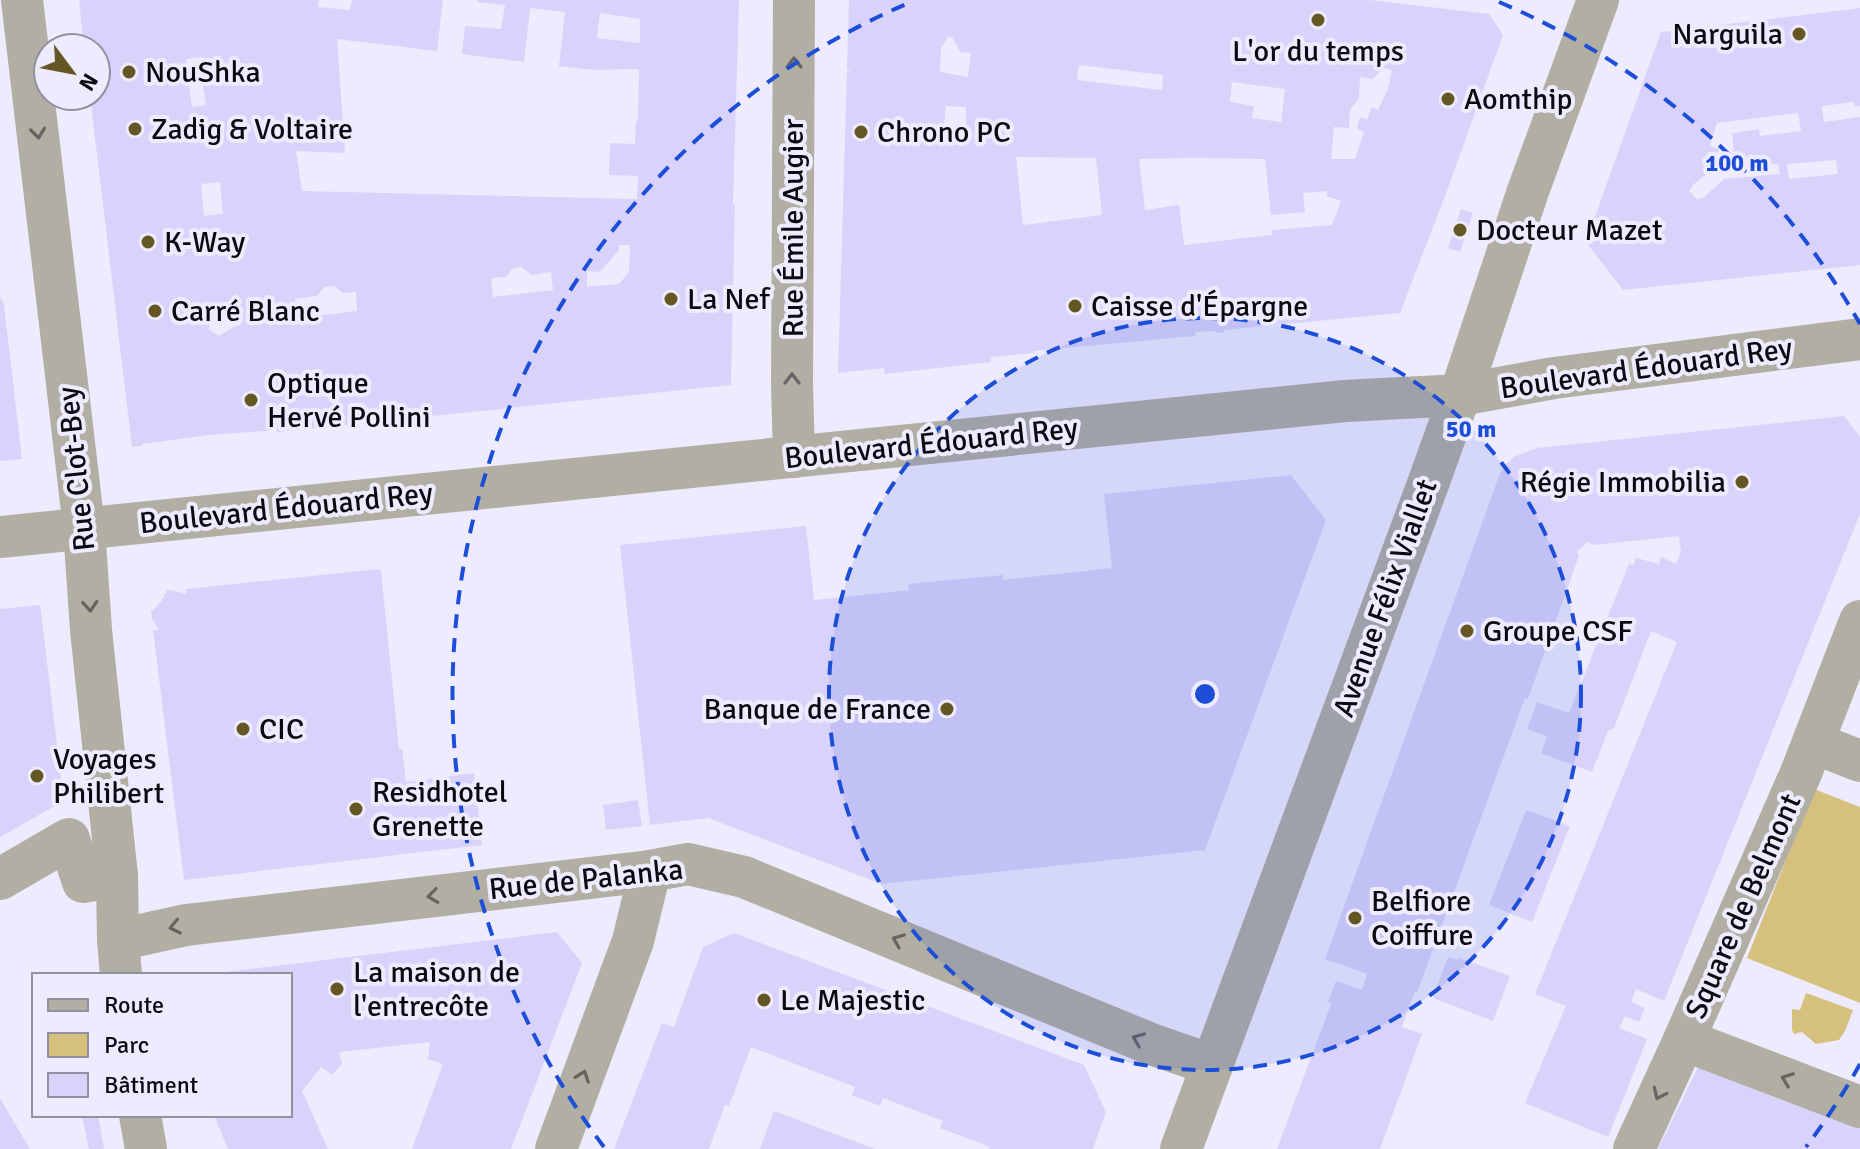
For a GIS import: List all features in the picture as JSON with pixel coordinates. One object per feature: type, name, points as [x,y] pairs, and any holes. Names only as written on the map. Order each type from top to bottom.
[{"type":"street","name":"Rue Clot-Bey","points":[[22,0],[84,528],[91,630],[117,876],[119,957]]},
{"type":"street","name":"Rue Émile Augier","points":[[794,0],[794,457]]},
{"type":"street","name":"Avenue Félix Viallet","points":[[1181,1149],[1460,395],[1528,191],[1598,0]]},
{"type":"street","name":"Boulevard Édouard Rey","points":[[0,537],[1356,400],[1460,395],[1554,378],[1860,339]]},
{"type":"street","name":"Square de Belmont","points":[[1634,1149],[1807,758],[1860,621]]},
{"type":"street","points":[[1807,758],[1860,761]]},
{"type":"street","points":[[0,879],[69,839],[83,882],[117,876]]},
{"type":"street","name":"Rue de Palanka","points":[[119,957],[186,925],[688,864],[744,877],[1151,1044],[1212,1065]]},
{"type":"street","points":[[556,1149],[633,941],[650,871]]},
{"type":"street","points":[[1684,1040],[1860,1107]]},
{"type":"street","points":[[140,1117],[146,1149]]},
{"type":"green space","points":[[1814,789],[1860,807],[1860,1003],[1747,958]]},
{"type":"green space","points":[[1806,993],[1853,1010],[1839,1040],[1816,1044],[1802,1032],[1794,1034],[1792,1009],[1800,1010]]},
{"type":"building","points":[[79,0],[319,0],[318,7],[350,10],[352,0],[443,0],[437,51],[337,39],[345,153],[296,151],[302,191],[637,199],[638,176],[609,175],[610,143],[635,144],[639,69],[593,70],[559,66],[565,12],[530,8],[524,62],[462,54],[465,26],[501,29],[505,5],[477,0],[739,0],[731,385],[277,432],[209,435],[132,447],[92,112],[112,112],[112,32],[82,32]],"holes":[[[600,13],[640,19],[640,43],[597,38]],[[202,57],[206,105],[192,107],[186,59]],[[220,182],[223,214],[204,216],[201,184]],[[619,245],[630,245],[629,272],[619,284],[587,287],[587,271],[600,272],[619,250]],[[521,267],[532,275],[551,272],[553,290],[493,297],[491,278],[506,277],[513,268]],[[334,286],[343,293],[356,292],[357,311],[297,318],[295,299],[317,296],[324,287]],[[238,303],[241,325],[219,336],[208,329],[218,305]]]},
{"type":"building","points":[[849,0],[1370,0],[1489,14],[1503,35],[1400,313],[1033,351],[990,357],[991,362],[885,374],[884,368],[838,373],[847,71],[850,71],[847,68]],"holes":[[[948,37],[952,37],[960,52],[971,53],[968,77],[940,72],[941,48]],[[1079,65],[1163,75],[1162,90],[1077,80]],[[1383,68],[1392,70],[1388,89],[1378,110],[1372,107],[1367,120],[1360,117],[1357,129],[1364,132],[1355,159],[1331,159],[1334,127],[1349,128],[1350,110],[1359,98],[1360,77],[1373,79]],[[1232,82],[1285,89],[1281,122],[1252,118],[1254,106],[1230,102]],[[946,106],[966,107],[966,133],[951,132],[951,125],[944,124]],[[1016,157],[1096,158],[1102,215],[1023,225]],[[1139,159],[1265,159],[1271,215],[1305,212],[1303,193],[1328,191],[1326,196],[1341,201],[1332,225],[1272,230],[1272,235],[1184,245],[1179,205],[1145,210]]]},
{"type":"building","points":[[1860,8],[1860,106],[1855,106],[1854,102],[1822,106],[1824,122],[1860,117],[1860,265],[1623,290],[1586,242],[1661,32]],"holes":[[[1798,113],[1801,131],[1760,136],[1759,129],[1732,133],[1735,162],[1778,164],[1780,174],[1724,179],[1703,198],[1697,199],[1689,191],[1712,170],[1719,149],[1710,146],[1717,123]],[[1836,160],[1838,174],[1789,179],[1787,164]]]},
{"type":"building","name":"Docteur Mazet","points":[[1461,209],[1473,213],[1460,252],[1448,248]]},
{"type":"building","points":[[0,296],[4,305],[22,459],[0,461]]},
{"type":"building","points":[[1844,416],[1860,437],[1860,514],[1664,1001],[1636,989],[1631,1002],[1645,1008],[1639,1022],[1625,1016],[1619,1028],[1647,1039],[1608,1137],[1525,1103],[1566,1006],[1535,994],[1677,642],[1651,631],[1614,728],[1608,731],[1592,772],[1541,753],[1547,736],[1527,729],[1537,702],[1569,713],[1629,564],[1633,565],[1636,558],[1659,564],[1661,557],[1676,564],[1681,552],[1679,536],[1594,545],[1588,542],[1577,551],[1579,556],[1528,699],[1525,698],[1402,1027],[1422,1034],[1380,1149],[1277,1149],[1331,1004],[1328,1002],[1336,981],[1362,990],[1367,974],[1325,959],[1505,465],[1514,457],[1537,448]]},
{"type":"building","name":"Banque de France","points":[[1291,475],[1326,520],[1205,850],[882,884],[708,818],[650,825],[620,545],[806,526],[814,600],[909,590],[908,584],[1003,575],[1003,580],[1112,568],[1104,494]]},
{"type":"building","points":[[379,569],[399,749],[402,749],[406,782],[474,773],[482,845],[184,880],[153,630],[159,630],[152,619],[151,610],[166,591],[171,590],[186,594],[186,589]]},
{"type":"building","points":[[40,605],[64,801],[0,837],[0,609]]},
{"type":"building","points":[[638,800],[642,826],[606,830],[603,805]]},
{"type":"building","points":[[1526,810],[1570,826],[1532,922],[1489,905]]},
{"type":"building","points":[[557,932],[582,963],[511,1149],[412,1149],[443,1064],[428,1059],[430,1042],[339,1052],[342,1064],[332,1075],[321,1067],[302,1091],[328,1149],[228,1149],[215,1117],[292,1117],[292,973],[216,973]]},
{"type":"building","points":[[734,933],[1084,1065],[1106,1112],[1093,1149],[989,1149],[940,1128],[943,1121],[883,1098],[880,1106],[852,1095],[855,1087],[751,1047],[709,1149],[614,1149],[662,1023],[674,1027],[703,947]]},
{"type":"building","points":[[1448,957],[1510,976],[1493,1021],[1433,998]]},
{"type":"building","points":[[1702,1059],[1860,1127],[1860,1149],[1658,1149]]},
{"type":"building","points":[[0,1098],[5,1107],[30,1149],[0,1149]]},
{"type":"building","points":[[774,1111],[875,1149],[760,1149]]},
{"type":"building","points":[[82,1117],[98,1117],[104,1149],[89,1149]]},
{"type":"place","name":"L'or du temps","points":[[1318,20]]},
{"type":"place","name":"Narguila","points":[[1799,34]]},
{"type":"place","name":"NouShka","points":[[129,72]]},
{"type":"place","name":"Aomthip","points":[[1448,99]]},
{"type":"place","name":"Zadig & Voltaire","points":[[135,129]]},
{"type":"place","name":"Chrono PC","points":[[861,132]]},
{"type":"place","name":"Docteur Mazet","points":[[1460,230]]},
{"type":"place","name":"K-Way","points":[[148,242]]},
{"type":"place","name":"La Nef","points":[[671,299]]},
{"type":"place","name":"Caisse d'Épargne","points":[[1075,306]]},
{"type":"place","name":"Carré Blanc","points":[[155,311]]},
{"type":"place","name":"Optique Hervé Pollini","points":[[251,400]]},
{"type":"place","name":"Régie Immobilia","points":[[1742,482]]},
{"type":"place","name":"Groupe CSF","points":[[1467,631]]},
{"type":"place","name":"Banque de France","points":[[947,709]]},
{"type":"place","name":"CIC","points":[[243,729]]},
{"type":"place","name":"Voyages Philibert","points":[[37,776]]},
{"type":"place","name":"Residhotel Grenette","points":[[356,809]]},
{"type":"place","name":"Belfiore Coiffure","points":[[1355,918]]},
{"type":"place","name":"La maison de l'entrecôte","points":[[337,989]]},
{"type":"place","name":"Le Majestic","points":[[764,1000]]}]
